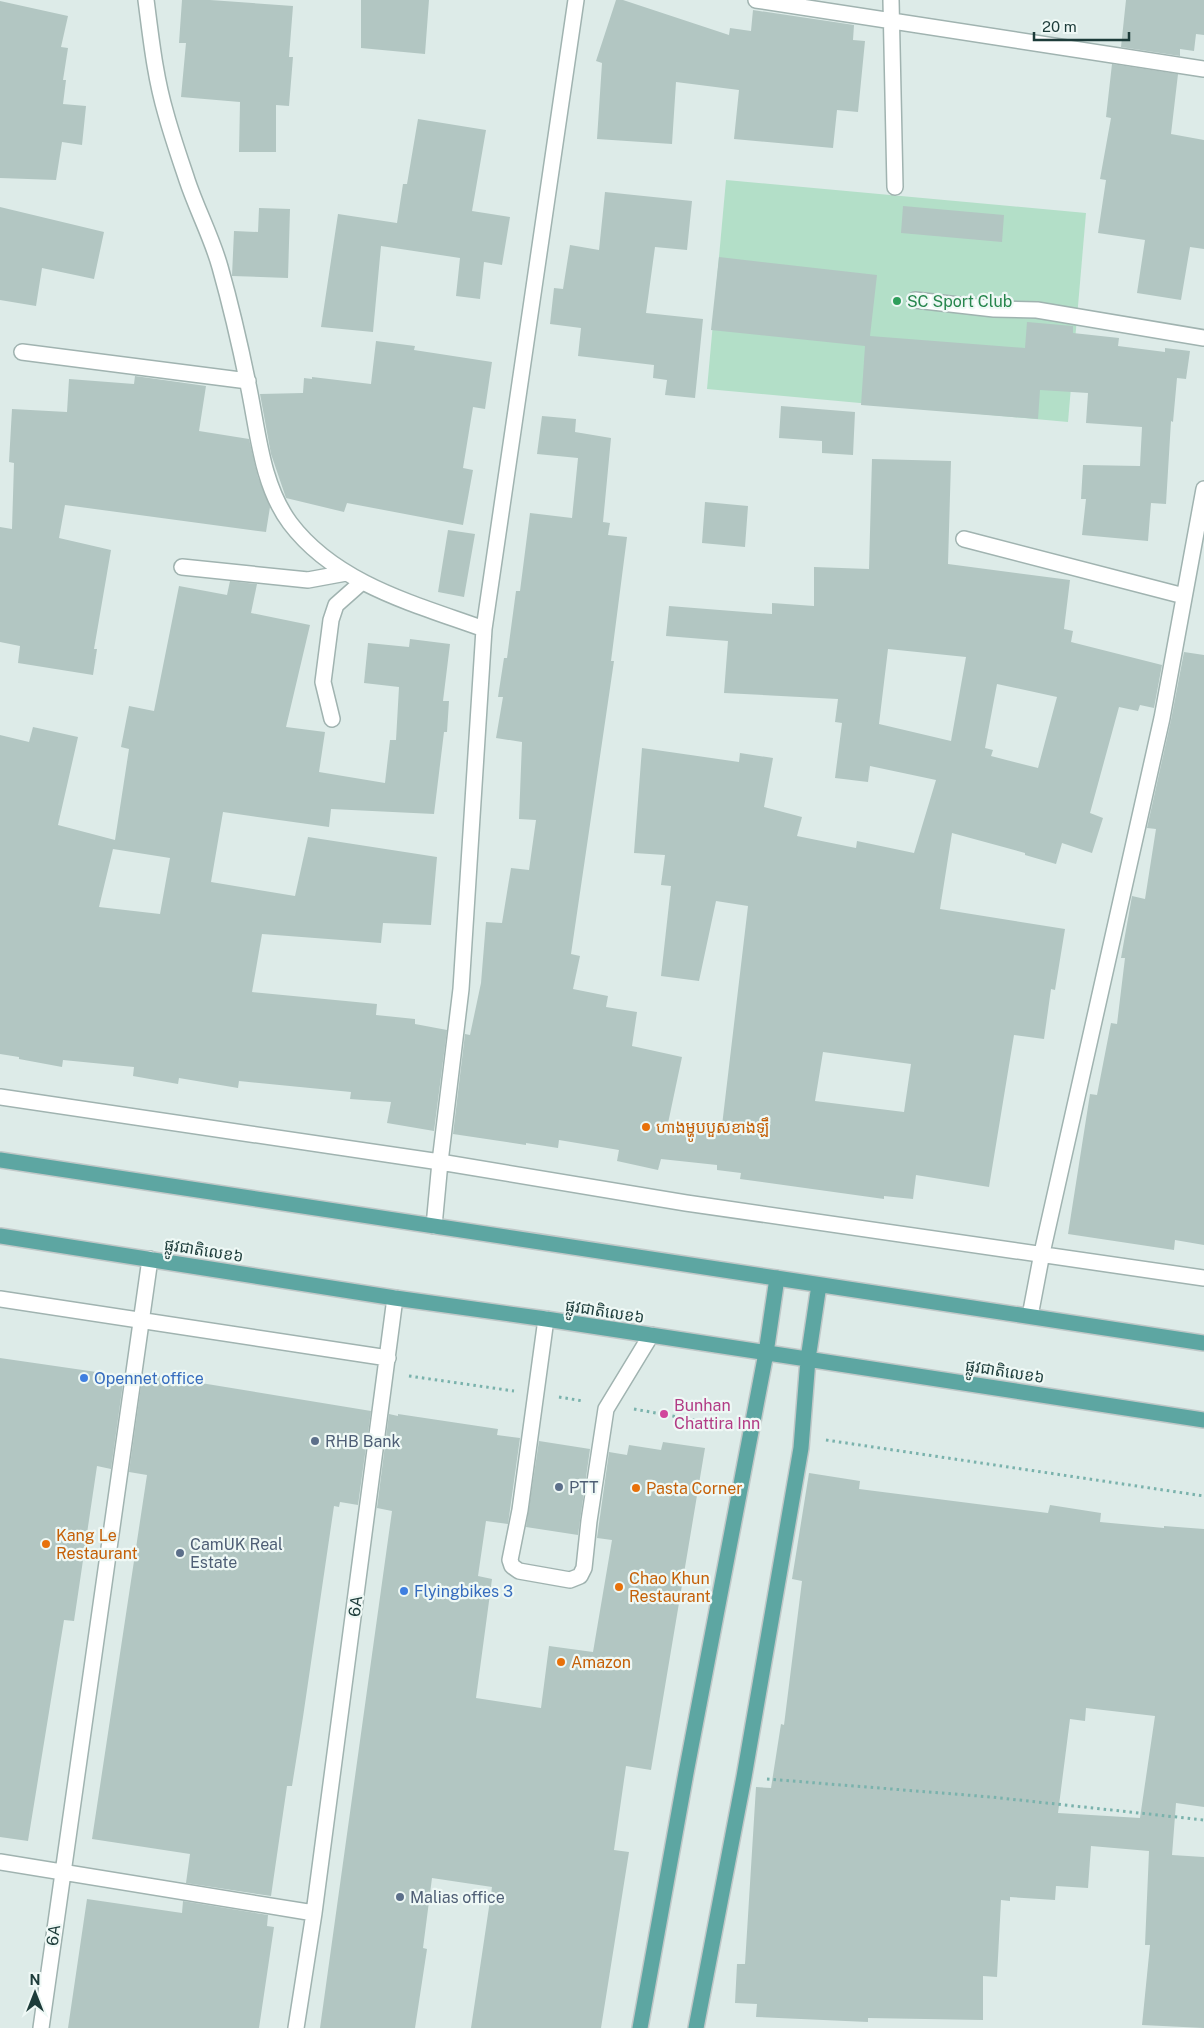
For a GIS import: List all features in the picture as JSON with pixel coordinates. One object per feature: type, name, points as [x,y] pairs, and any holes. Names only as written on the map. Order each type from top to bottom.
[{"type":"main road","points":[[0,1160],[1204,1343]]},
{"type":"main road","name":"ផ្លូវជាតិលេខ៦","points":[[0,1236],[395,1298],[546,1319],[1204,1420]]},
{"type":"main road","points":[[640,2028],[686,1773],[766,1353],[777,1278]]},
{"type":"main road","points":[[696,2028],[744,1777],[802,1448],[808,1359],[819,1284]]},
{"type":"street","points":[[146,0],[157,78],[166,114],[188,182],[220,265],[248,381],[269,486],[280,508],[290,524],[314,549],[346,573],[402,600],[484,629]]},
{"type":"street","points":[[434,1226],[461,989],[484,629],[576,0]]},
{"type":"street","points":[[756,0],[1204,70]]},
{"type":"street","points":[[891,0],[895,187]]},
{"type":"street","points":[[915,300],[994,309],[1037,310],[1204,338]]},
{"type":"street","points":[[22,352],[248,381]]},
{"type":"street","points":[[1030,1316],[1042,1253],[1162,718],[1204,489]]},
{"type":"street","points":[[964,539],[1184,596]]},
{"type":"street","points":[[182,567],[308,580],[346,573]]},
{"type":"street","points":[[332,719],[322,682],[331,620],[336,605],[362,582]]},
{"type":"street","points":[[0,1097],[440,1162],[686,1203],[1042,1253],[1204,1278]]},
{"type":"street","name":"6A","points":[[41,2028],[150,1259]]},
{"type":"street","name":"6A","points":[[296,2028],[314,1913],[395,1298]]},
{"type":"street","points":[[0,1299],[388,1358]]},
{"type":"street","points":[[546,1319],[520,1510],[510,1560],[512,1566],[519,1571],[570,1580],[580,1576],[584,1568],[606,1409],[651,1335]]},
{"type":"street","points":[[0,1862],[314,1913]]},
{"type":"path","points":[[744,1777],[991,1797],[1204,1820]]},
{"type":"green space","name":"SC Sport Club","points":[[726,180],[1086,213],[1068,422],[707,389]]},
{"type":"building","points":[[182,0],[210,0],[293,6],[289,57],[293,57],[289,106],[276,105],[276,152],[239,152],[240,102],[181,97],[186,43],[179,43]]},
{"type":"building","points":[[361,0],[429,0],[425,54],[361,48]]},
{"type":"building","points":[[616,0],[623,0],[729,35],[730,28],[751,31],[753,10],[854,25],[853,40],[865,41],[858,112],[837,110],[833,148],[734,139],[739,90],[676,82],[672,144],[597,139],[602,63],[596,61]]},
{"type":"building","points":[[1126,0],[1204,0],[1204,35],[1196,34],[1194,51],[1180,49],[1180,56],[1121,47]]},
{"type":"building","points":[[0,1],[68,16],[61,47],[68,48],[63,80],[66,80],[63,104],[86,106],[82,145],[62,142],[56,180],[0,178]]},
{"type":"building","points":[[1112,64],[1178,74],[1171,134],[1204,140],[1204,249],[1190,247],[1181,300],[1137,293],[1145,240],[1098,233],[1106,180],[1100,179],[1111,118],[1106,117]]},
{"type":"building","points":[[418,119],[486,130],[472,211],[510,217],[502,265],[484,262],[480,299],[456,296],[460,258],[381,246],[373,332],[321,327],[338,214],[397,223],[403,184],[407,184]]},
{"type":"building","points":[[605,192],[692,201],[687,250],[655,247],[646,313],[703,319],[695,398],[665,395],[667,380],[653,378],[654,365],[578,356],[581,328],[550,324],[554,288],[563,289],[570,245],[599,250]]},
{"type":"building","points":[[903,206],[1004,215],[1002,242],[901,233]]},
{"type":"building","points":[[0,207],[104,232],[94,279],[42,268],[36,306],[0,300]]},
{"type":"building","points":[[259,208],[290,209],[288,278],[232,276],[234,231],[258,232]]},
{"type":"building","points":[[719,257],[877,275],[870,336],[1025,348],[1027,322],[1073,326],[1073,333],[1119,338],[1118,346],[1165,352],[1165,348],[1190,351],[1186,379],[1177,378],[1173,422],[1171,421],[1166,504],[1151,503],[1148,541],[1082,535],[1086,499],[1081,499],[1083,465],[1140,466],[1142,427],[1086,423],[1088,393],[1040,390],[1038,419],[861,405],[865,346],[711,330]]},
{"type":"building","points":[[376,341],[415,346],[414,350],[492,362],[485,409],[473,407],[463,468],[473,470],[463,525],[347,503],[344,512],[286,498],[271,454],[260,394],[303,393],[304,378],[312,379],[312,377],[371,384]]},
{"type":"building","points":[[135,376],[206,386],[199,431],[249,439],[258,477],[270,507],[266,532],[65,505],[59,538],[111,550],[94,649],[97,649],[93,675],[18,663],[20,646],[0,642],[0,527],[12,529],[14,463],[9,462],[12,409],[67,412],[69,379],[134,384]]},
{"type":"building","points":[[781,406],[855,412],[853,455],[822,453],[822,441],[779,438]]},
{"type":"building","points":[[542,416],[576,419],[575,432],[611,438],[603,522],[610,523],[608,535],[627,537],[611,661],[614,661],[571,954],[580,956],[573,989],[608,996],[606,1007],[637,1012],[632,1046],[682,1057],[667,1128],[721,1134],[748,906],[716,901],[699,981],[661,976],[671,886],[661,885],[665,855],[634,853],[642,748],[739,762],[740,753],[773,758],[764,807],[802,817],[797,836],[856,848],[857,841],[914,853],[936,780],[870,766],[868,782],[835,778],[842,723],[835,722],[838,699],[724,693],[728,641],[666,636],[669,606],[772,614],[772,603],[814,606],[814,567],[869,569],[872,459],[951,461],[948,564],[1070,580],[1064,629],[1073,631],[1071,642],[1162,665],[1154,708],[1140,705],[1138,711],[1119,707],[1090,813],[1103,818],[1092,853],[1062,843],[1056,864],[1025,855],[1025,853],[952,833],[940,909],[1065,929],[1055,990],[1051,989],[1044,1039],[1014,1035],[989,1187],[916,1175],[913,1199],[884,1196],[884,1199],[740,1179],[741,1173],[717,1170],[717,1165],[661,1159],[658,1170],[617,1161],[619,1150],[559,1140],[558,1148],[453,1134],[465,1034],[470,1035],[481,983],[486,922],[502,923],[511,868],[529,870],[536,820],[519,819],[522,742],[496,738],[503,697],[498,697],[504,658],[507,658],[516,591],[520,591],[530,513],[572,518],[578,458],[537,454]],"holes":[[[888,649],[966,657],[951,741],[879,724]],[[997,684],[1057,697],[1038,768],[991,756],[993,750],[985,748]],[[823,1052],[911,1064],[904,1112],[815,1101]]]},
{"type":"building","points":[[705,502],[748,506],[745,547],[702,543]]},
{"type":"building","points":[[448,530],[475,534],[464,597],[438,592]]},
{"type":"building","points":[[230,581],[257,584],[251,613],[310,625],[286,727],[325,732],[319,772],[385,783],[390,740],[396,740],[399,687],[364,683],[368,643],[409,647],[410,639],[450,644],[443,701],[449,701],[447,732],[444,732],[434,814],[331,809],[329,827],[223,812],[211,882],[295,896],[308,837],[437,857],[431,925],[383,923],[381,943],[262,934],[252,992],[377,1004],[376,1015],[415,1019],[415,1024],[447,1030],[434,1131],[387,1123],[391,1102],[350,1099],[351,1092],[239,1081],[238,1088],[179,1078],[178,1084],[133,1076],[134,1067],[63,1060],[62,1067],[0,1054],[0,735],[29,742],[33,727],[78,737],[58,825],[115,840],[129,749],[121,747],[129,706],[154,711],[179,586],[227,595]],"holes":[[[113,849],[170,858],[160,914],[99,907]]]},
{"type":"building","points":[[1184,652],[1204,655],[1204,1245],[1175,1240],[1174,1250],[1068,1234],[1090,1094],[1097,1095],[1111,1023],[1117,1024],[1125,958],[1121,958],[1132,896],[1145,899],[1156,829],[1147,828]]},
{"type":"building","points":[[0,1358],[124,1376],[111,1469],[97,1466],[74,1621],[64,1620],[28,1841],[0,1837]]},
{"type":"building","points":[[152,1375],[371,1411],[358,1505],[340,1502],[339,1507],[334,1506],[292,1786],[287,1786],[271,1896],[186,1883],[190,1854],[92,1839],[147,1475],[129,1472],[142,1379],[151,1380]]},
{"type":"building","points":[[389,1414],[498,1429],[497,1435],[520,1438],[508,1524],[486,1521],[478,1576],[492,1579],[476,1698],[541,1708],[549,1646],[593,1652],[612,1540],[597,1538],[609,1452],[627,1455],[629,1445],[661,1450],[663,1442],[705,1448],[651,1770],[626,1766],[614,1850],[629,1852],[601,2028],[471,2028],[492,1887],[432,1878],[423,1948],[427,1949],[415,2028],[320,2028],[392,1511],[377,1508]]},
{"type":"building","points":[[539,1441],[590,1449],[578,1535],[526,1527]]},
{"type":"building","points":[[809,1473],[860,1481],[859,1489],[1048,1513],[1050,1505],[1101,1513],[1100,1522],[1164,1528],[1164,1526],[1204,1529],[1204,1807],[1176,1803],[1172,1855],[1204,1857],[1204,2028],[1142,2025],[1150,1945],[1145,1945],[1149,1851],[1091,1846],[1088,1888],[1056,1886],[1055,1900],[1010,1897],[1010,1901],[1001,1900],[997,1977],[983,1976],[983,2020],[868,2018],[868,2022],[756,2017],[757,2004],[735,2003],[737,1964],[745,1964],[756,1787],[771,1788],[781,1724],[784,1725],[802,1581],[792,1579]],"holes":[[[1086,1708],[1155,1716],[1140,1818],[1058,1813],[1070,1719],[1085,1721]]]},
{"type":"building","points":[[87,1899],[182,1913],[183,1901],[268,1915],[267,1926],[274,1927],[259,2028],[68,2028]]},
{"type":"place","name":"SC Sport Club","points":[[897,301]]},
{"type":"place","name":"ហាងម្ហូបបួសខាងឡឹ","points":[[646,1127]]},
{"type":"place","name":"Opennet office","points":[[84,1378]]},
{"type":"place","name":"Bunhan Chattira Inn","points":[[664,1414]]},
{"type":"place","name":"RHB Bank","points":[[315,1441]]},
{"type":"place","name":"PTT","points":[[559,1487]]},
{"type":"place","name":"Pasta Corner","points":[[636,1488]]},
{"type":"place","name":"Kang Le Restaurant","points":[[46,1544]]},
{"type":"place","name":"CamUK Real Estate","points":[[180,1553]]},
{"type":"place","name":"Chao Khun Restaurant","points":[[619,1587]]},
{"type":"place","name":"Flyingbikes 3","points":[[404,1591]]},
{"type":"place","name":"Amazon","points":[[561,1662]]},
{"type":"place","name":"Malias office","points":[[400,1897]]}]
